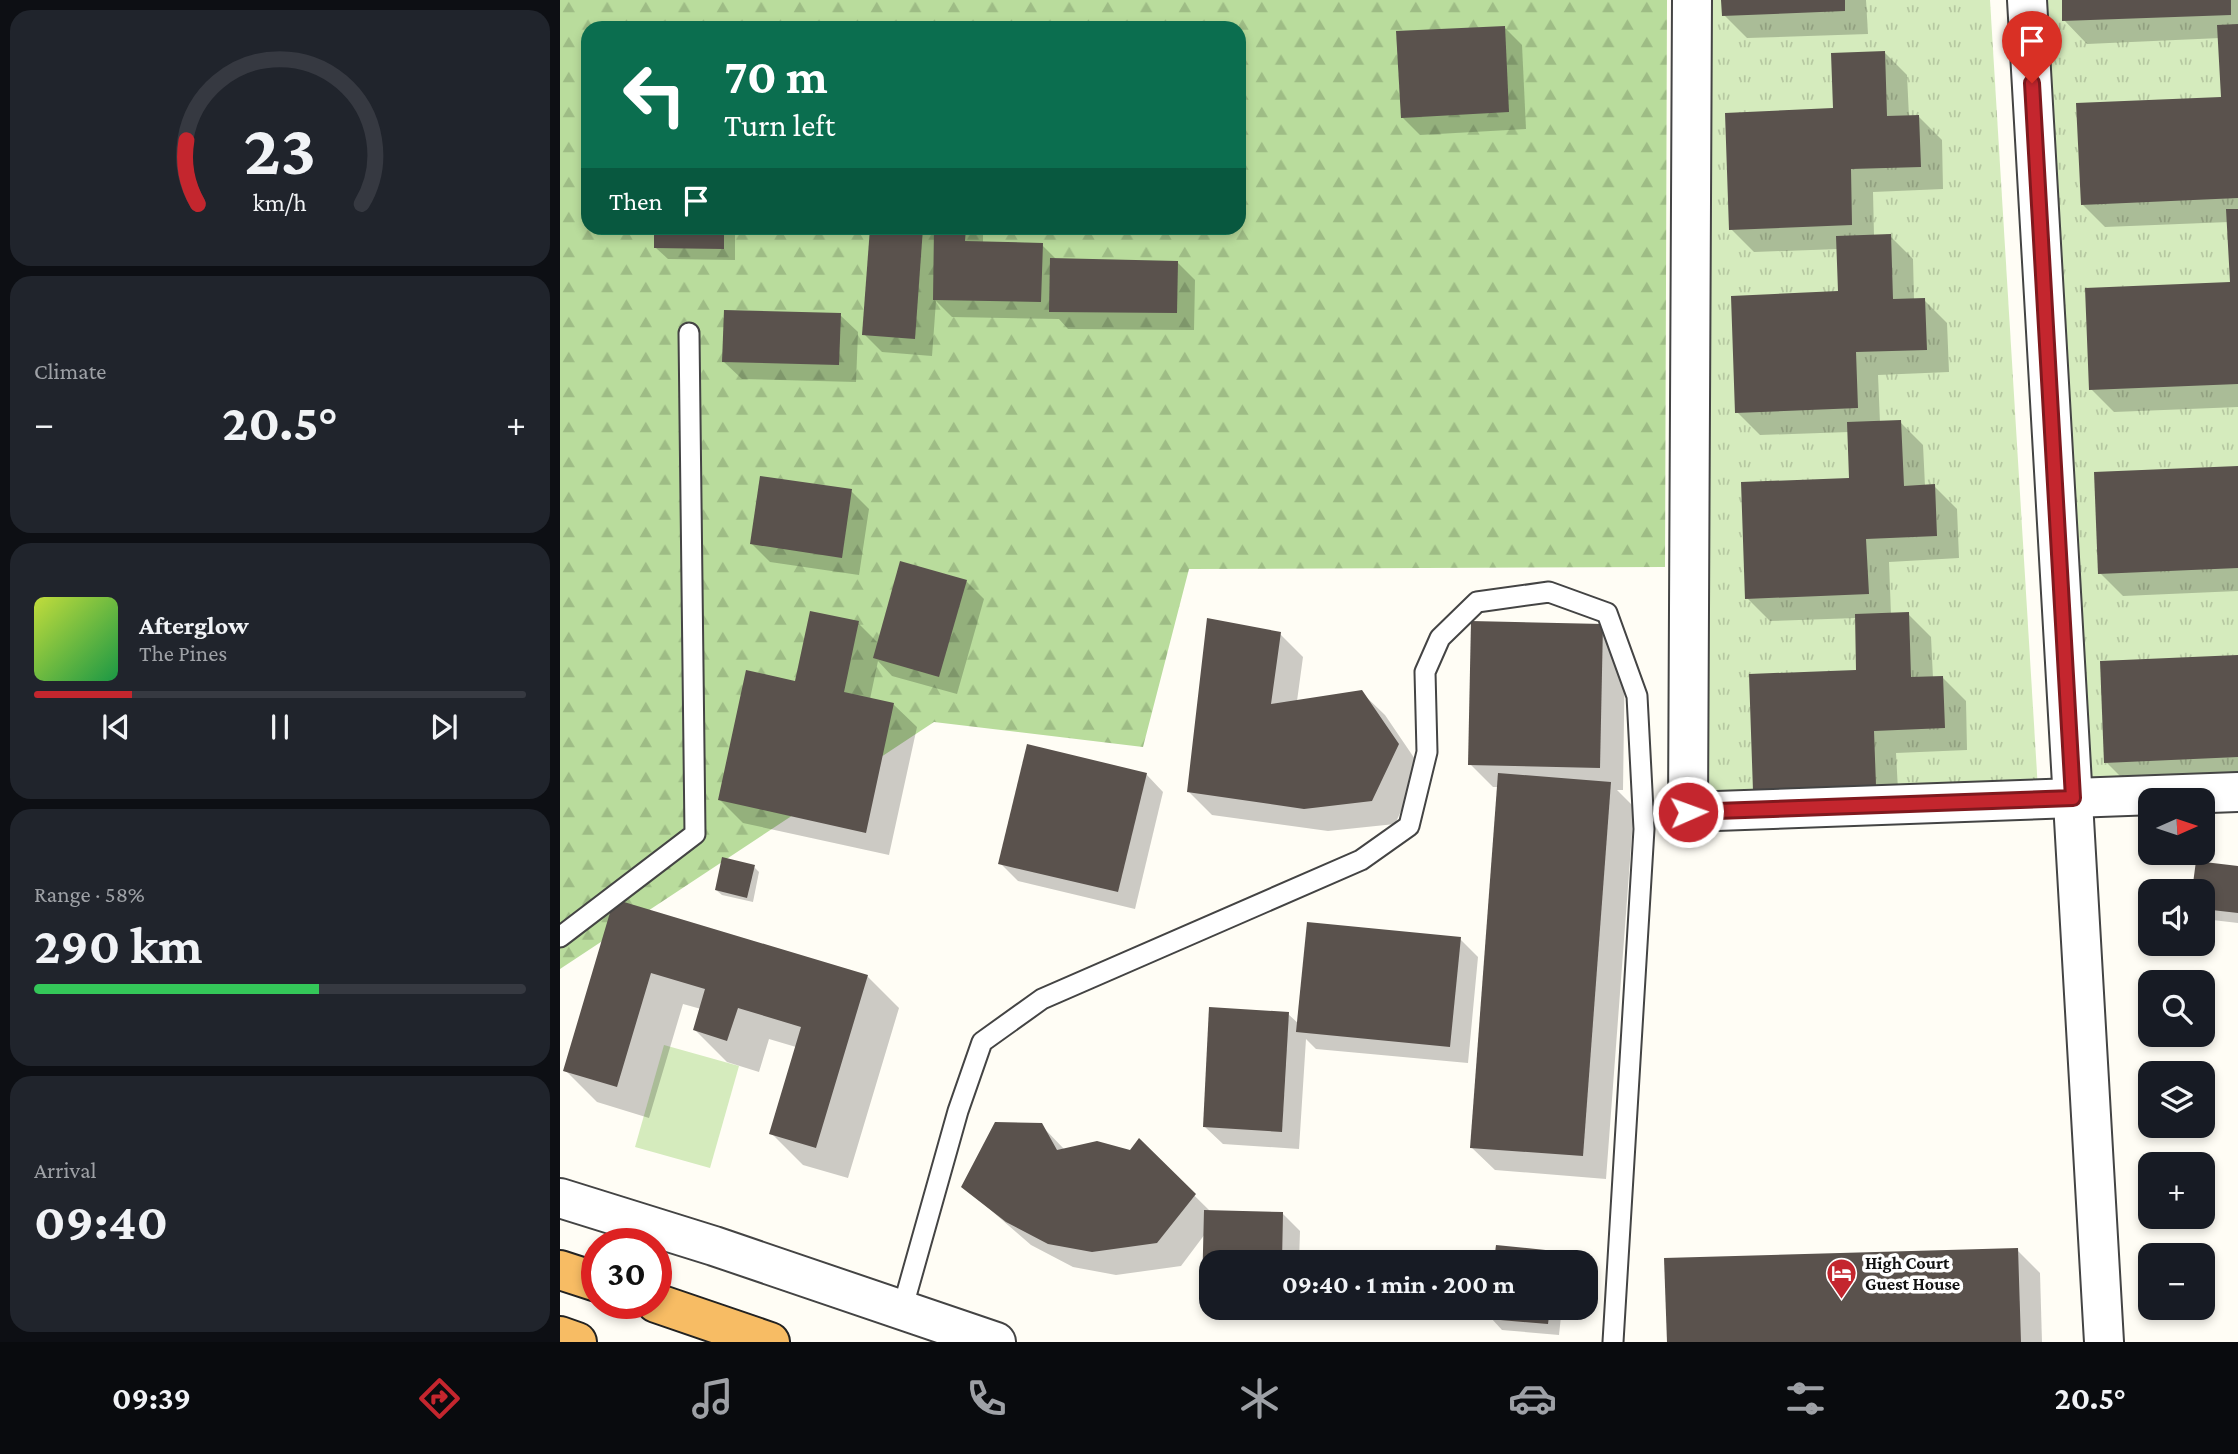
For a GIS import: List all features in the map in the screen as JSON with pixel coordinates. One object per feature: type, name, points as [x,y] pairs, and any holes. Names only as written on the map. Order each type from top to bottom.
[{"type":"highway","points":[[560,1270],[581,1277]]},
{"type":"highway","points":[[672,1308],[770,1342]]},
{"type":"highway","points":[[560,1336],[577,1342]]},
{"type":"street","points":[[1692,0],[1688,812],[2238,792]]},
{"type":"street","points":[[2027,0],[2104,1342]]},
{"type":"street","points":[[560,1198],[714,1246],[996,1342]]},
{"type":"lane","points":[[560,937],[695,834],[689,333]]},
{"type":"lane","points":[[902,1310],[958,1111],[982,1042],[1042,999],[1361,860],[1409,826],[1427,752],[1425,672],[1440,638],[1477,603],[1549,592],[1606,613],[1637,696],[1644,829],[1613,1342]]},
{"type":"green space","points":[[560,0],[1667,0],[1665,567],[1189,569],[1143,747],[934,722],[560,969]]},
{"type":"green space","points":[[1706,0],[1990,0],[2038,790],[1709,803]]},
{"type":"green space","points":[[2046,0],[2238,0],[2238,778],[2084,786]]},
{"type":"green space","points":[[664,1045],[739,1066],[710,1168],[635,1147]]},
{"type":"building","points":[[1721,0],[1845,0],[1845,11],[1722,16]]},
{"type":"building","points":[[2062,0],[2231,0],[2231,15],[2062,21]]},
{"type":"building","points":[[2238,24],[2238,198],[2081,205],[2076,103],[2221,97],[2217,25]]},
{"type":"building","points":[[1505,26],[1509,112],[1401,118],[1396,31]]},
{"type":"building","points":[[1885,51],[1887,116],[1919,115],[1921,167],[1851,169],[1852,225],[1729,230],[1725,113],[1833,108],[1831,53]]},
{"type":"building","points":[[2226,209],[2238,209],[2238,384],[2089,390],[2085,288],[2230,282]]},
{"type":"building","points":[[1891,234],[1893,299],[1925,298],[1927,350],[1856,352],[1858,408],[1735,413],[1731,296],[1838,291],[1836,236]]},
{"type":"building","points":[[654,235],[724,235],[724,249],[654,248]]},
{"type":"building","points":[[869,235],[922,235],[915,339],[862,335]]},
{"type":"building","points":[[934,235],[965,235],[965,241],[1043,243],[1041,302],[933,300]]},
{"type":"building","points":[[1050,258],[1178,261],[1177,313],[1049,312]]},
{"type":"building","points":[[724,310],[841,313],[839,365],[722,362]]},
{"type":"building","points":[[1901,420],[1904,486],[1935,484],[1937,536],[1866,539],[1869,594],[1745,599],[1741,482],[1849,478],[1847,422]]},
{"type":"building","points":[[2238,466],[2238,568],[2098,574],[2094,472]]},
{"type":"building","points":[[760,476],[852,489],[842,558],[750,544]]},
{"type":"building","points":[[900,561],[967,580],[939,677],[873,658]]},
{"type":"building","points":[[810,611],[859,621],[844,692],[894,703],[866,833],[718,800],[746,670],[795,681]]},
{"type":"building","points":[[1909,612],[1911,677],[1943,676],[1945,728],[1874,731],[1876,786],[1753,791],[1749,674],[1856,670],[1855,614]]},
{"type":"building","points":[[1207,618],[1281,632],[1271,704],[1362,690],[1399,744],[1372,801],[1304,809],[1187,792]]},
{"type":"building","points":[[1471,621],[1603,624],[1600,768],[1468,765]]},
{"type":"building","points":[[2238,655],[2238,757],[2104,763],[2100,661]]},
{"type":"building","points":[[1027,744],[1147,773],[1118,892],[998,864]]},
{"type":"building","points":[[1498,773],[1611,782],[1583,1156],[1470,1148]]},
{"type":"building","points":[[722,857],[755,865],[747,898],[715,890]]},
{"type":"building","points":[[2216,863],[2238,866],[2238,913],[2215,910],[2215,879],[2194,879],[2195,865]]},
{"type":"building","points":[[614,899],[868,975],[816,1148],[769,1134],[801,1027],[738,1008],[727,1041],[693,1030],[705,989],[651,973],[617,1087],[563,1071]]},
{"type":"building","points":[[1307,922],[1461,937],[1450,1047],[1296,1032]]},
{"type":"building","points":[[1209,1007],[1289,1012],[1282,1132],[1203,1127]]},
{"type":"building","points":[[995,1122],[1042,1123],[1057,1150],[1097,1141],[1130,1150],[1139,1138],[1196,1194],[1157,1243],[1092,1252],[1048,1244],[1006,1222],[961,1187]]},
{"type":"building","points":[[1204,1210],[1283,1212],[1282,1250],[1203,1250]]},
{"type":"building","points":[[1496,1245],[1545,1250],[1495,1250]]},
{"type":"building","name":"High Court Guest House","points":[[2018,1248],[2021,1342],[1667,1342],[1664,1258]]},
{"type":"building","points":[[1501,1320],[1548,1320],[1548,1324]]},
{"type":"place","name":"High Court Guest House","points":[[1842,1300]]},
{"type":"route","points":[[1688,812],[2073,798],[2032,83]]}]
